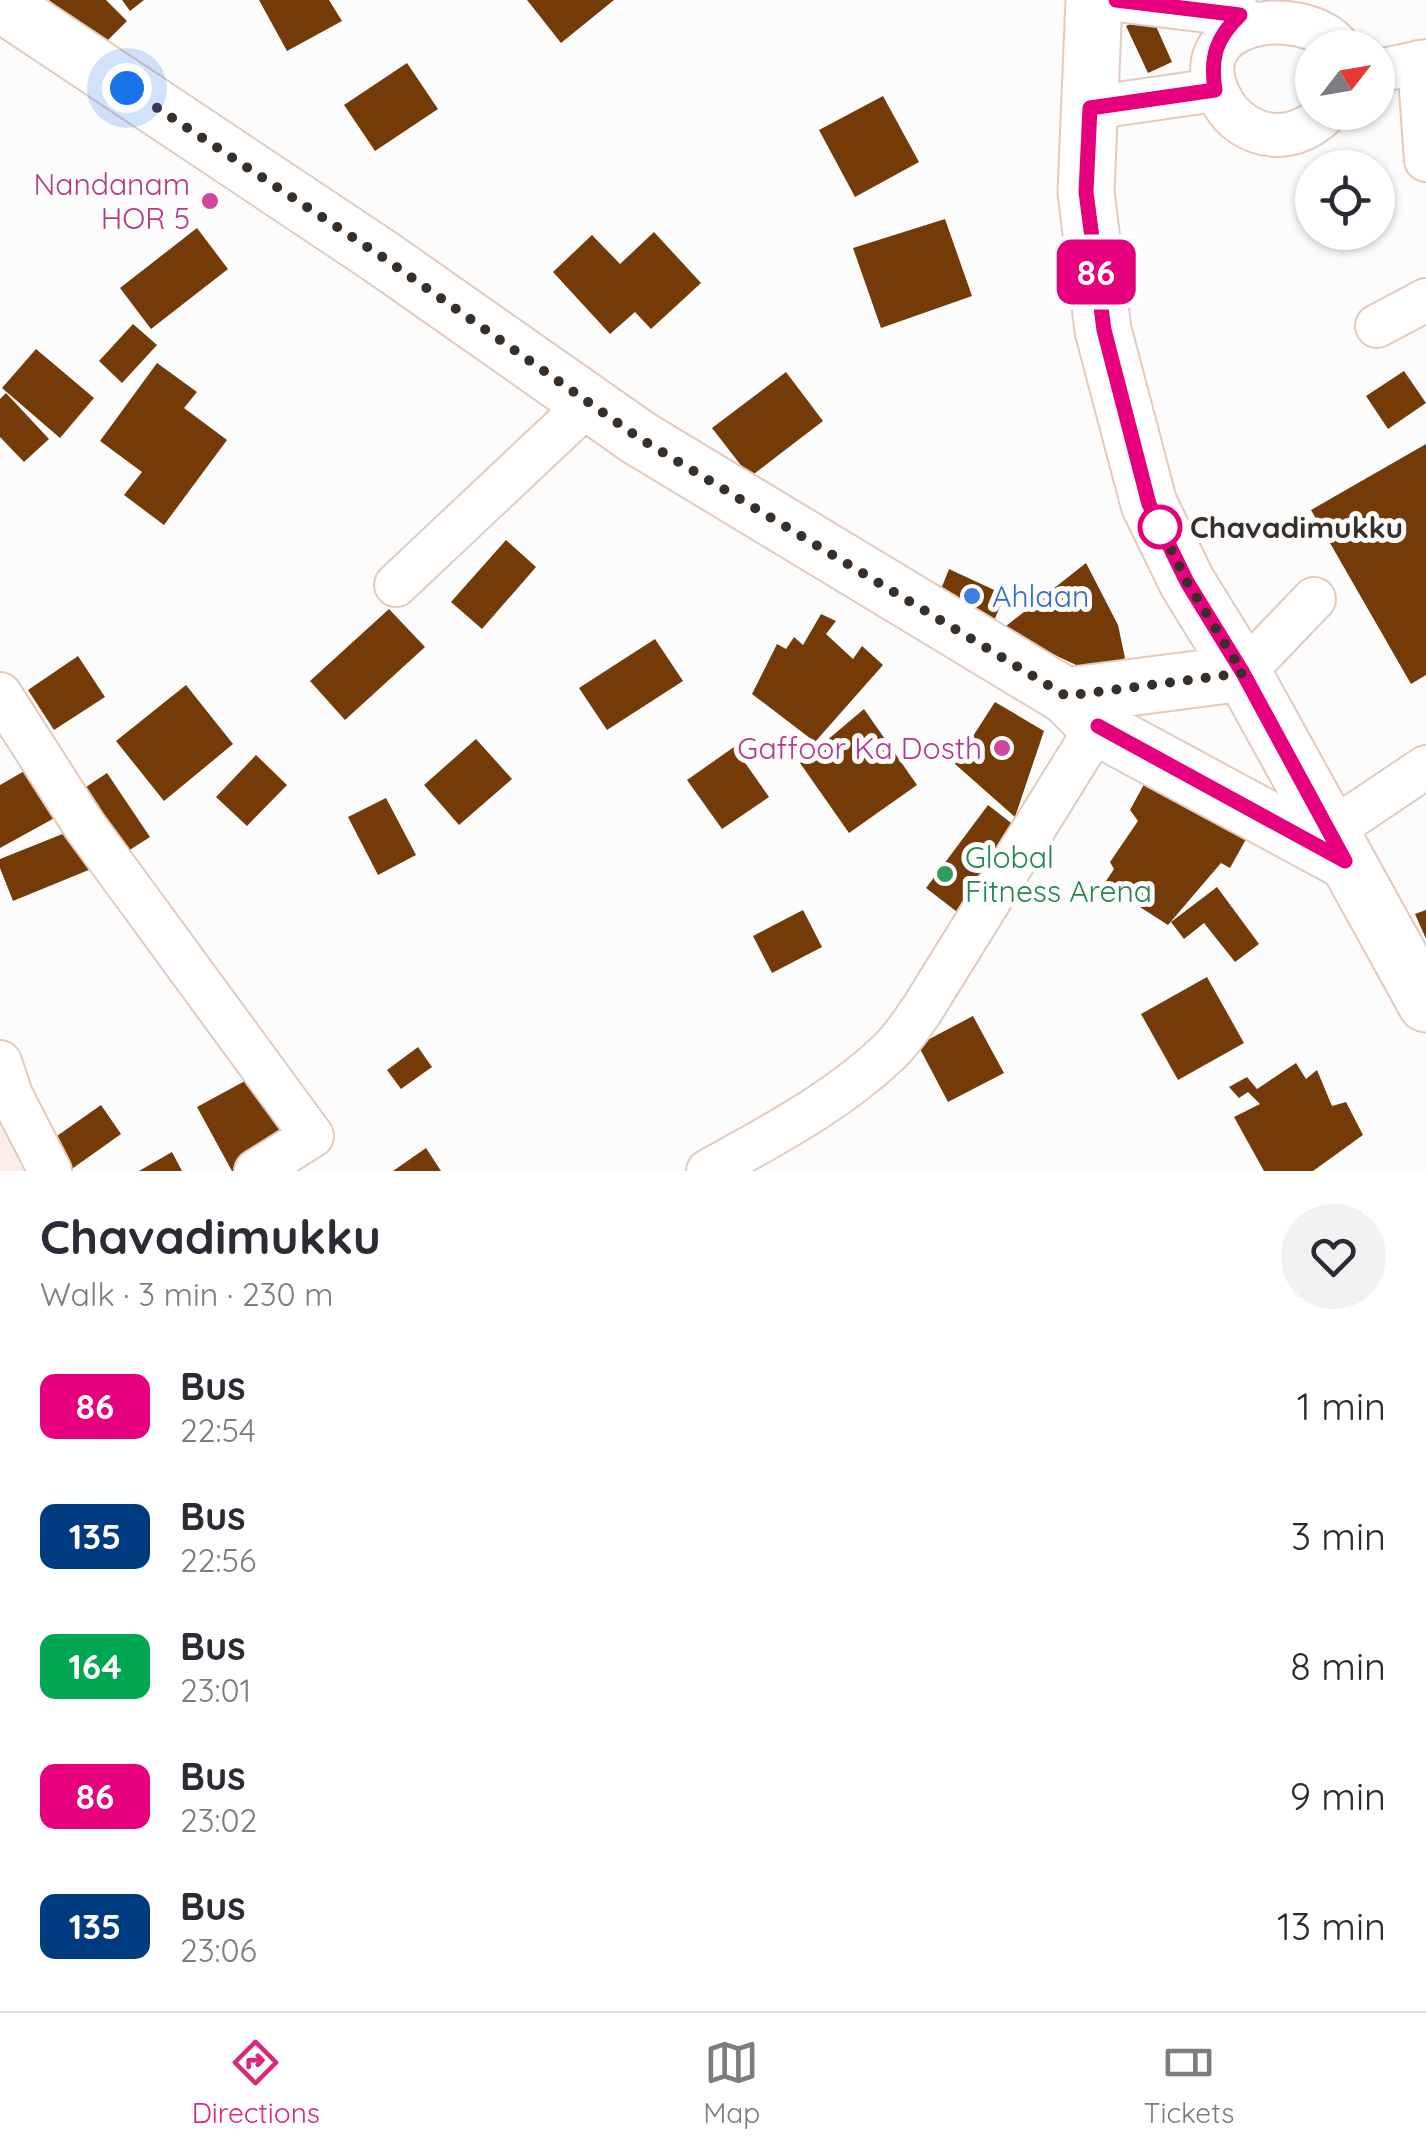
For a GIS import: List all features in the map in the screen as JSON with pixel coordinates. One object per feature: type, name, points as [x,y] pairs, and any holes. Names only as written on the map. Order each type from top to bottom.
[{"type":"main road","points":[[1094,0],[1086,192],[1104,330],[1149,504],[1187,582],[1243,673],[1426,1004]]},
{"type":"main road","points":[[0,3],[381,256],[639,438],[1082,711],[1337,846]]},
{"type":"main road","points":[[1082,711],[1243,673]]},
{"type":"street","points":[[1116,0],[1240,15]]},
{"type":"street","points":[[1303,130],[1287,135],[1264,134],[1243,126],[1226,110],[1215,90],[1215,48],[1224,30],[1240,15],[1259,6],[1280,3],[1300,7],[1318,16],[1331,30]]},
{"type":"street","points":[[1395,68],[1423,62],[1426,160]]},
{"type":"street","points":[[1090,108],[1215,90]]},
{"type":"street","points":[[1377,326],[1426,300]]},
{"type":"street","points":[[396,585],[589,403]]},
{"type":"street","points":[[1243,673],[1314,599]]},
{"type":"street","points":[[0,694],[84,825],[312,1136],[256,1171]]},
{"type":"street","points":[[708,1171],[850,1086],[892,1049],[924,1008],[1082,711]]},
{"type":"street","points":[[1337,846],[1426,767]]},
{"type":"street","points":[[0,1062],[11,1096],[50,1171]]},
{"type":"shaded area","points":[[0,1086],[33,1171],[0,1171]]},
{"type":"building","points":[[49,0],[106,0],[127,21],[98,50]]},
{"type":"building","points":[[122,0],[144,0],[130,11]]},
{"type":"building","points":[[259,0],[329,0],[342,21],[287,51]]},
{"type":"building","points":[[527,0],[614,0],[561,43]]},
{"type":"building","points":[[1151,15],[1172,62],[1148,73],[1126,26]]},
{"type":"building","points":[[407,63],[438,109],[375,151],[344,105]]},
{"type":"building","points":[[883,96],[919,162],[855,197],[819,130]]},
{"type":"building","points":[[945,219],[972,296],[881,328],[853,248]]},
{"type":"building","points":[[197,228],[228,269],[151,329],[120,288]]},
{"type":"building","points":[[654,232],[701,283],[651,329],[635,312],[610,334],[553,272],[592,235],[620,264]]},
{"type":"building","points":[[133,324],[157,345],[122,383],[99,361]]},
{"type":"building","points":[[36,349],[94,398],[60,438],[2,388]]},
{"type":"building","points":[[157,363],[197,392],[184,408],[227,440],[164,525],[124,495],[142,472],[100,441]]},
{"type":"building","points":[[1404,371],[1426,403],[1388,429],[1366,396]]},
{"type":"building","points":[[786,372],[823,421],[750,477],[712,428]]},
{"type":"building","points":[[6,393],[49,439],[24,462],[0,437],[0,399]]},
{"type":"building","points":[[1426,444],[1426,675],[1411,684],[1311,510]]},
{"type":"building","points":[[506,540],[536,567],[482,629],[451,602]]},
{"type":"building","points":[[1086,563],[1118,625],[1125,658],[1102,677],[1001,630]]},
{"type":"building","name":"Ahlaan","points":[[949,569],[1005,595],[993,623],[938,597]]},
{"type":"building","points":[[389,609],[425,647],[345,720],[310,681]]},
{"type":"building","points":[[821,614],[836,621],[826,634],[853,659],[862,646],[883,665],[815,742],[752,694],[777,644],[786,649],[794,637],[803,645]]},
{"type":"building","points":[[655,639],[683,681],[607,730],[579,688]]},
{"type":"building","points":[[78,656],[105,697],[54,730],[28,690]]},
{"type":"building","points":[[186,685],[233,744],[164,801],[116,741]]},
{"type":"building","name":"Gaffoor Ka Dosth","points":[[995,702],[1044,731],[1015,817],[955,764]]},
{"type":"building","points":[[864,709],[917,785],[849,833],[800,763]]},
{"type":"building","points":[[476,739],[512,779],[459,825],[424,785]]},
{"type":"building","points":[[734,747],[769,797],[722,829],[687,780]]},
{"type":"building","points":[[256,755],[287,785],[247,826],[216,797]]},
{"type":"building","points":[[33,766],[60,815],[0,848],[0,785]]},
{"type":"building","points":[[107,773],[150,837],[114,860],[71,797]]},
{"type":"building","points":[[1148,777],[1250,832],[1230,868],[1221,863],[1168,925],[1104,884],[1114,869],[1110,862],[1138,821],[1130,810]]},
{"type":"building","points":[[386,798],[416,855],[378,875],[348,817]]},
{"type":"building","points":[[988,805],[1036,842],[974,925],[926,888]]},
{"type":"building","points":[[80,827],[96,867],[13,901],[0,859]]},
{"type":"building","points":[[1217,887],[1259,944],[1235,962],[1204,923],[1184,939],[1171,922]]},
{"type":"building","points":[[803,910],[822,947],[772,973],[753,936]]},
{"type":"building","points":[[1426,910],[1426,939],[1415,914]]},
{"type":"building","points":[[1207,977],[1244,1043],[1178,1080],[1141,1014]]},
{"type":"building","points":[[973,1016],[1004,1073],[948,1102],[918,1045]]},
{"type":"building","points":[[418,1047],[432,1067],[401,1089],[387,1070]]},
{"type":"building","points":[[1296,1063],[1306,1079],[1317,1070],[1332,1106],[1346,1102],[1363,1135],[1313,1171],[1264,1171],[1234,1117],[1260,1104],[1248,1092],[1239,1098],[1229,1087],[1247,1077],[1257,1089]]},
{"type":"building","points":[[258,1074],[295,1141],[239,1171],[232,1171],[197,1107]]},
{"type":"building","points":[[101,1105],[121,1134],[69,1171],[47,1143]]},
{"type":"building","points":[[426,1148],[441,1171],[393,1171]]},
{"type":"building","points":[[172,1152],[182,1171],[139,1171]]},
{"type":"bus line","name":"86","points":[[1098,726],[1345,861],[1243,673],[1187,582],[1149,504],[1104,330],[1086,192],[1090,108],[1215,90],[1215,48],[1224,30],[1240,15],[1116,0]]},
{"type":"place","name":"Nandanam HOR 5","points":[[210,201]]},
{"type":"place","name":"Chavadimukku","points":[[1160,527]]},
{"type":"place","name":"Ahlaan","points":[[972,596]]},
{"type":"place","name":"Gaffoor Ka Dosth","points":[[1002,748]]},
{"type":"place","name":"Global Fitness Arena","points":[[945,874]]},
{"type":"route","points":[[127,88],[381,256],[639,438],[1066,696],[1243,673],[1187,582],[1160,527]]}]
